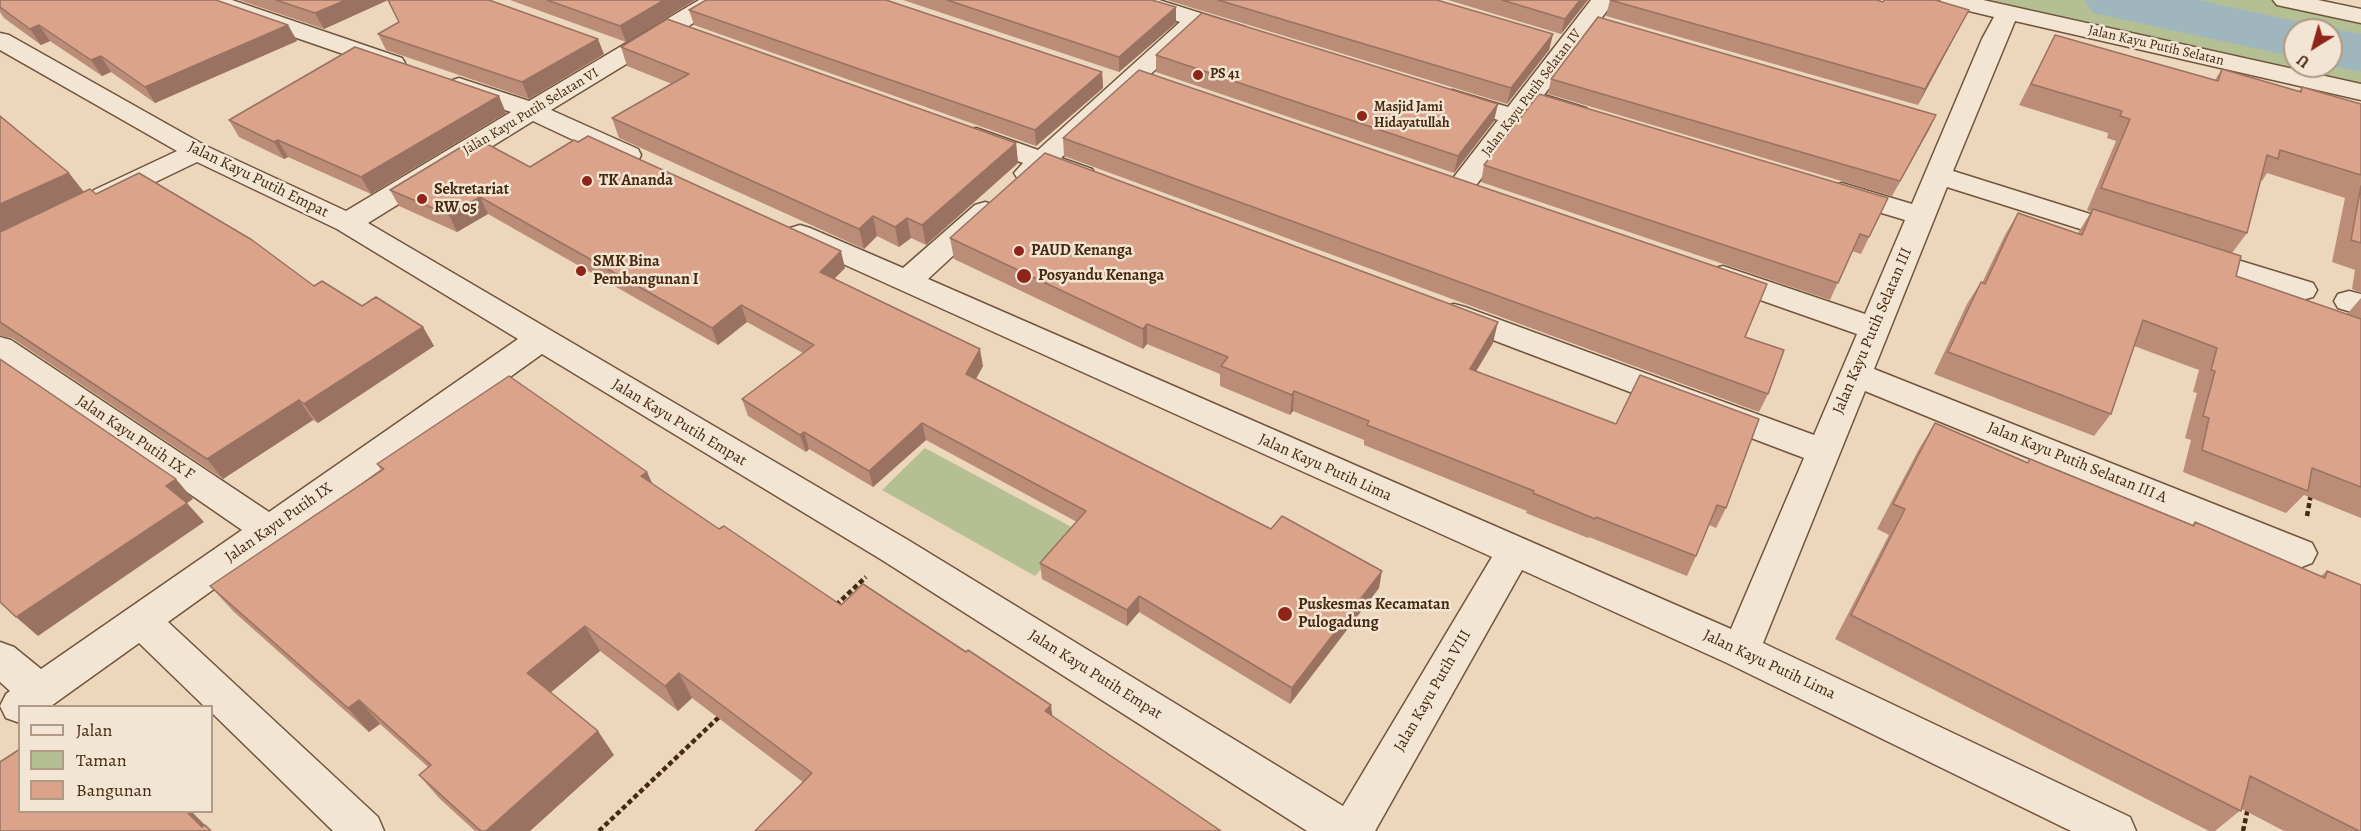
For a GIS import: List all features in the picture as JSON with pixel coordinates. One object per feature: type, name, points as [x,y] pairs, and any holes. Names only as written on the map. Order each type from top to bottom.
[{"type":"street","points":[[208,0],[532,111],[660,170]]},
{"type":"street","name":"Jalan Kayu Putih Selatan VI","points":[[347,223],[715,0]]},
{"type":"street","points":[[1135,0],[1264,41]]},
{"type":"street","name":"Jalan Kayu Putih Selatan","points":[[1952,0],[2361,92]]},
{"type":"street","points":[[2285,0],[2361,16]]},
{"type":"street","name":"Jalan Kayu Putih Selatan III","points":[[1741,651],[1938,175],[1946,124],[2008,13]]},
{"type":"street","name":"Jalan Kayu Putih Selatan IV","points":[[1461,186],[1521,108],[1556,43],[1601,16]]},
{"type":"street","points":[[906,282],[1196,20]]},
{"type":"street","points":[[670,27],[704,39]]},
{"type":"street","name":"Jalan Kayu Putih Empat","points":[[0,39],[197,152],[347,223],[539,340],[895,550],[1345,831]]},
{"type":"street","points":[[597,41],[629,52]]},
{"type":"street","points":[[1434,93],[1606,122]]},
{"type":"street","points":[[952,128],[1109,185]]},
{"type":"street","points":[[83,206],[197,152]]},
{"type":"street","points":[[1938,175],[2302,290]]},
{"type":"street","points":[[1820,186],[1921,216]]},
{"type":"street","name":"Jalan Kayu Putih Lima","points":[[778,223],[906,282],[1741,651],[2115,831]]},
{"type":"street","points":[[1696,267],[1875,328]]},
{"type":"street","points":[[1432,306],[1823,452]]},
{"type":"street","name":"Jalan Kayu Putih IX","points":[[27,702],[539,340]]},
{"type":"street","name":"Jalan Kayu Putih IX F","points":[[0,348],[269,530]]},
{"type":"street","name":"Jalan Kayu Putih Selatan III A","points":[[1855,374],[2300,553]]},
{"type":"street","name":"Jalan Kayu Putih VIII","points":[[1352,831],[1514,551]]},
{"type":"street","points":[[141,621],[363,831]]},
{"type":"street","points":[[0,659],[27,702]]},
{"type":"street","name":"Jalan Kayu Putih IX","points":[[0,721],[18,708]]},
{"type":"path","points":[[830,611],[895,550]]},
{"type":"path","points":[[599,831],[727,709]]},
{"type":"green space","points":[[1952,0],[2285,0],[2361,16],[2361,92],[2299,78],[2343,78],[2343,18],[2283,18],[2283,74]]},
{"type":"green space","points":[[925,448],[1077,530],[1035,576],[882,490]]},
{"type":"building","points":[[0,0],[216,0],[288,25],[145,87],[101,56],[91,60],[39,25],[30,29],[0,7]]},
{"type":"building","points":[[276,0],[346,0],[315,13]]},
{"type":"building","points":[[388,0],[489,0],[598,39],[522,82],[378,34],[399,22]]},
{"type":"building","points":[[547,0],[664,0],[620,26]]},
{"type":"building","points":[[706,0],[886,0],[1102,72],[1035,130],[689,10]]},
{"type":"building","points":[[947,0],[1152,0],[1176,7],[1119,57]]},
{"type":"building","points":[[1218,0],[1437,0],[1553,34],[1511,88]]},
{"type":"building","points":[[1502,0],[1580,0],[1565,19]]},
{"type":"building","points":[[1610,0],[1877,0],[1883,2],[1884,0],[1935,0],[1969,10],[1925,89]]},
{"type":"building","points":[[1202,13],[1498,104],[1458,156],[1156,55]]},
{"type":"building","points":[[1598,17],[1936,115],[1900,181],[1551,79]]},
{"type":"building","points":[[667,19],[1016,143],[922,225],[907,218],[895,227],[873,216],[859,229],[612,118],[689,74],[621,47]]},
{"type":"building","points":[[2055,35],[2218,81],[2222,69],[2301,92],[2302,87],[2361,104],[2361,175],[2280,150],[2278,159],[2267,155],[2247,233],[2101,188],[2130,119],[2120,116],[2122,111],[2031,84]]},
{"type":"building","points":[[355,47],[499,96],[361,177],[278,140],[274,142],[229,120]]},
{"type":"building","points":[[1139,70],[1767,284],[1745,337],[1784,350],[1768,394],[1063,138]]},
{"type":"building","points":[[1539,94],[1888,198],[1869,237],[1860,234],[1838,283],[1484,165]]},
{"type":"building","points":[[0,116],[69,173],[0,204]]},
{"type":"building","points":[[588,136],[841,251],[820,272],[980,349],[966,374],[1271,529],[1282,516],[1382,571],[1292,688],[1139,596],[1127,610],[1040,563],[1086,511],[922,423],[869,471],[804,432],[800,435],[742,399],[814,345],[741,305],[712,328],[480,197],[449,215],[390,190],[476,138],[530,167],[574,140],[578,142]]},
{"type":"building","points":[[1045,153],[1498,322],[1470,369],[1616,424],[1640,375],[1759,419],[1726,508],[1717,505],[1696,556],[1596,517],[1595,519],[1533,493],[1534,491],[1367,425],[1369,421],[1294,391],[1292,395],[1221,366],[1228,357],[1147,324],[1143,329],[950,238]]},
{"type":"building","points":[[139,173],[252,240],[314,286],[322,281],[362,306],[376,297],[423,327],[304,404],[299,400],[207,459],[0,322],[0,232],[90,189],[96,194]]},
{"type":"building","points":[[2361,186],[2361,243],[2351,240]]},
{"type":"building","points":[[2093,209],[2241,256],[2236,276],[2361,319],[2361,487],[2312,468],[2308,491],[2202,450],[2209,418],[2203,416],[2215,371],[2211,370],[2217,348],[2143,320],[2111,414],[1948,352],[1981,282],[1985,284],[2018,213],[2082,235]]},
{"type":"building","points":[[0,359],[176,479],[166,486],[187,503],[16,617],[0,602]]},
{"type":"building","points":[[509,376],[647,472],[641,476],[719,529],[724,526],[841,605],[863,584],[966,652],[968,650],[1051,705],[1045,711],[1221,831],[755,831],[812,773],[679,673],[665,686],[585,626],[527,673],[598,731],[486,831],[481,831],[419,775],[431,765],[359,700],[348,708],[210,586],[384,469],[377,464]]},
{"type":"building","points":[[1935,423],[2028,463],[2030,459],[2194,526],[2195,522],[2325,578],[2327,571],[2361,585],[2361,831],[2250,776],[2241,811],[1851,615],[1905,509],[1893,504]]},
{"type":"building","points":[[18,750],[18,813],[188,813],[202,827],[205,825],[211,831],[0,831],[0,762]]},
{"type":"waterway","points":[[2114,0],[2283,36]]},
{"type":"waterway","points":[[2343,49],[2361,53]]},
{"type":"place","name":"PS 41","points":[[1198,75]]},
{"type":"place","name":"Masjid Jami Hidayatullah","points":[[1362,116]]},
{"type":"place","name":"TK Ananda","points":[[587,181]]},
{"type":"place","name":"Sekretariat RW 05","points":[[422,199]]},
{"type":"place","name":"PAUD Kenanga","points":[[1019,251]]},
{"type":"place","name":"SMK Bina Pembangunan I","points":[[581,271]]},
{"type":"place","name":"Posyandu Kenanga","points":[[1024,276]]},
{"type":"place","name":"Puskesmas Kecamatan Pulogadung","points":[[1285,614]]}]
